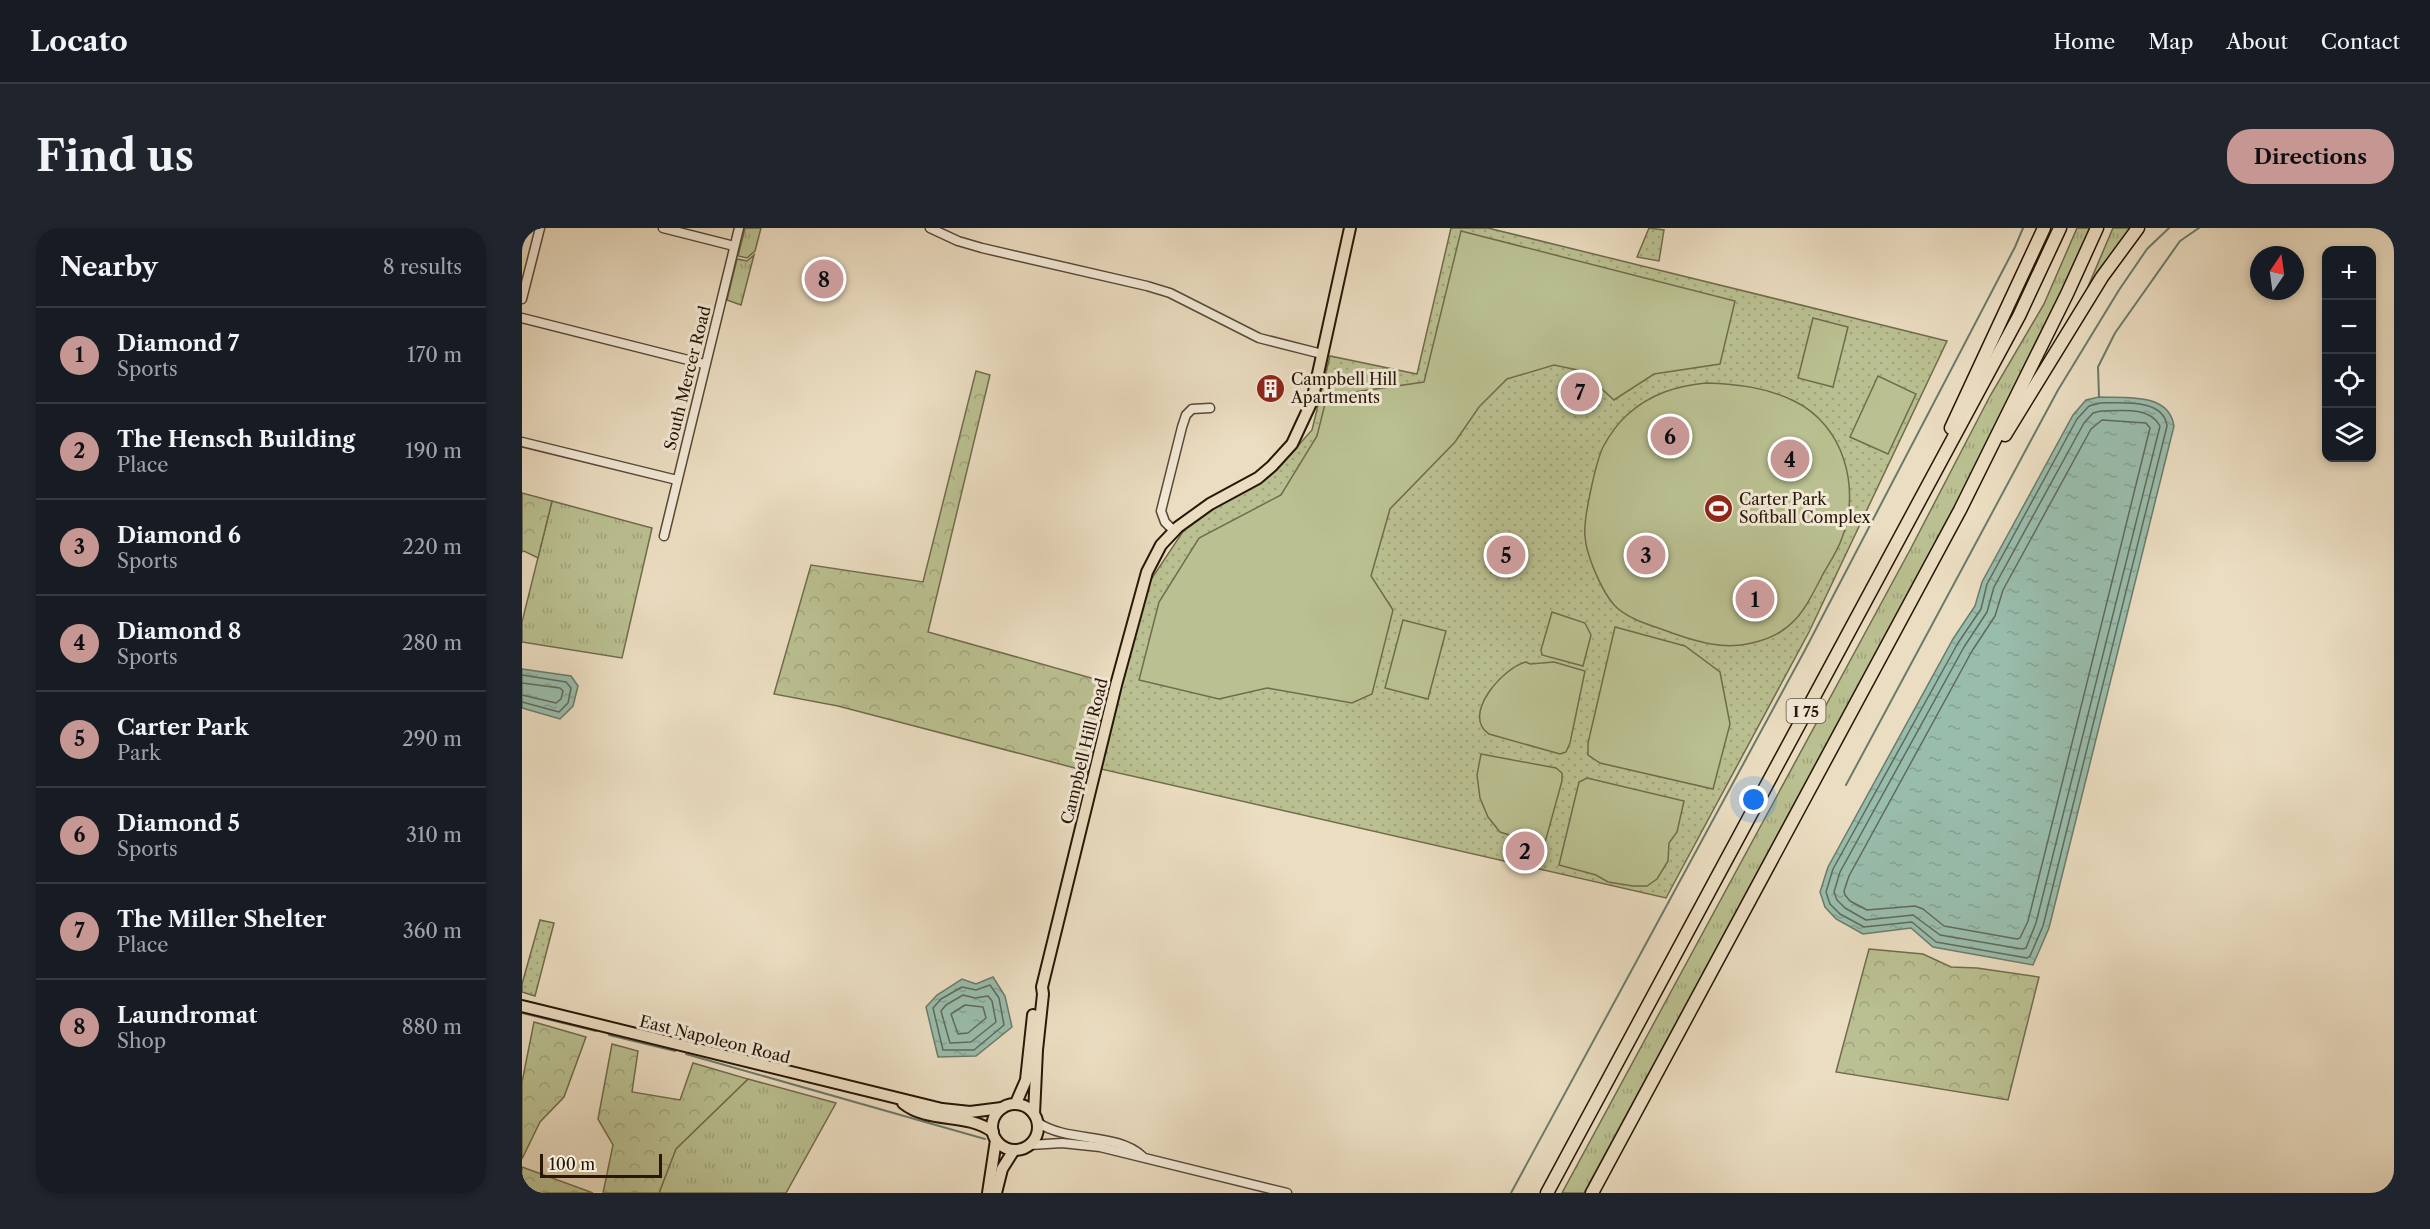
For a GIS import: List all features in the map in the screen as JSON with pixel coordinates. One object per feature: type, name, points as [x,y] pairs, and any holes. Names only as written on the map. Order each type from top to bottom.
[{"type":"highway","points":[[1926,489],[1960,406],[2006,313],[2044,228]]},
{"type":"highway","name":"I 75","points":[[1547,1193],[2019,316],[2060,228]]},
{"type":"highway","name":"I 75","points":[[1592,1193],[1960,510],[2067,294],[2097,228]]},
{"type":"highway","points":[[1960,510],[2072,323],[2138,228]]},
{"type":"main road","name":"Campbell Hill Road","points":[[1036,1118],[1037,1050],[1042,987],[1141,589],[1155,555],[1174,531],[1195,513],[1258,478],[1284,453],[1300,429],[1312,401],[1350,228]]},
{"type":"main road","name":"Campbell Hill Road","points":[[1016,1103],[1026,1080],[1037,992],[1042,987]]},
{"type":"main road","name":"East Napoleon Road","points":[[522,1006],[901,1100],[957,1111],[1002,1108]]},
{"type":"main road","name":"East Napoleon Road","points":[[901,1100],[904,1105],[922,1112],[943,1118],[974,1122],[994,1136]]},
{"type":"main road","points":[[988,1193],[994,1119],[1002,1108],[1016,1103],[1026,1106],[1036,1118],[1037,1132],[1029,1145],[1014,1150],[1003,1147],[994,1136]]},
{"type":"main road","points":[[996,1193],[1002,1169],[1014,1150]]},
{"type":"street","points":[[522,299],[540,228]]},
{"type":"street","points":[[663,228],[734,246]]},
{"type":"street","name":"South Mercer Road","points":[[664,536],[739,228]]},
{"type":"street","points":[[930,228],[958,241],[982,248],[1155,288],[1170,293],[1258,338],[1322,354]]},
{"type":"street","points":[[522,318],[705,364]]},
{"type":"street","points":[[1174,531],[1166,522],[1161,511],[1182,427],[1186,415],[1192,409],[1210,408]]},
{"type":"street","points":[[522,442],[677,480]]},
{"type":"street","points":[[1036,1118],[1056,1132],[1109,1142],[1137,1151],[1142,1156]]},
{"type":"street","points":[[1029,1145],[1084,1145],[1136,1157],[1142,1156],[1287,1193]]},
{"type":"green space","points":[[745,228],[761,228],[755,251],[747,258],[738,256]]},
{"type":"green space","points":[[1451,228],[1488,228],[1947,341],[1809,632],[1666,898],[1101,769],[1128,654],[1148,584],[1186,527],[1220,504],[1256,485],[1282,464],[1312,430],[1330,356],[1417,374]]},
{"type":"green space","points":[[1649,228],[1664,230],[1659,261],[1637,257]]},
{"type":"green space","points":[[2077,228],[2097,228],[2002,420],[1584,1193],[1562,1193],[1910,550],[1990,396],[2044,304]]},
{"type":"green space","points":[[2113,228],[2132,228],[2087,289]]},
{"type":"green space","points":[[1461,231],[1735,301],[1720,364],[1654,374],[1614,400],[1582,371],[1554,365],[1507,379],[1479,407],[1455,442],[1390,509],[1371,576],[1393,610],[1372,694],[1352,703],[1267,688],[1219,699],[1139,680],[1159,602],[1199,538],[1281,495],[1317,436],[1327,396],[1424,382]]},
{"type":"green space","points":[[754,255],[741,305],[727,300],[737,259],[747,261]]},
{"type":"green space","points":[[1813,318],[1848,327],[1833,387],[1798,378]]},
{"type":"green space","points":[[976,371],[990,375],[928,632],[1116,685],[1094,773],[838,706],[774,694],[811,565],[923,582]]},
{"type":"green space","points":[[1878,376],[1916,394],[1888,454],[1850,437]]},
{"type":"green space","name":"Carter Park Softball Complex","points":[[1706,383],[1762,389],[1794,401],[1811,412],[1836,442],[1844,460],[1848,479],[1850,499],[1842,538],[1804,609],[1778,633],[1766,639],[1742,645],[1711,644],[1627,615],[1615,606],[1600,583],[1586,544],[1586,517],[1594,477],[1600,454],[1614,430],[1624,418],[1654,396],[1684,386]]},
{"type":"green space","points":[[522,493],[552,501],[538,558],[522,552]]},
{"type":"green space","points":[[552,501],[652,528],[622,658],[522,642],[522,622]]},
{"type":"green space","points":[[1552,612],[1585,623],[1591,635],[1583,666],[1542,655],[1541,650]]},
{"type":"green space","points":[[1403,620],[1446,631],[1428,699],[1385,688]]},
{"type":"green space","points":[[1615,627],[1685,646],[1720,672],[1730,724],[1713,789],[1600,763],[1588,755],[1588,743]]},
{"type":"green space","points":[[1526,662],[1530,664],[1554,662],[1585,671],[1570,743],[1566,752],[1560,754],[1489,734],[1482,726],[1480,716],[1482,705],[1488,694],[1506,673]]},
{"type":"green space","points":[[1481,754],[1556,768],[1562,773],[1562,781],[1544,846],[1500,832],[1488,817],[1480,798],[1477,775]]},
{"type":"green space","points":[[1587,778],[1684,801],[1677,832],[1669,843],[1668,861],[1657,879],[1647,886],[1608,882],[1596,875],[1559,865],[1579,782]]},
{"type":"green space","points":[[540,920],[554,923],[535,996],[522,992],[522,984]]},
{"type":"green space","points":[[1869,949],[1923,954],[1951,967],[1977,968],[2039,977],[2008,1100],[1836,1072]]},
{"type":"green space","points":[[534,1022],[586,1037],[564,1097],[540,1122],[522,1159],[522,1082]]},
{"type":"green space","points":[[612,1044],[638,1051],[632,1092],[680,1100],[693,1063],[748,1079],[676,1149],[659,1193],[603,1193],[613,1145],[598,1119]]},
{"type":"green space","points":[[748,1079],[836,1103],[786,1193],[659,1193],[675,1149]]},
{"type":"green space","points":[[522,1167],[593,1193],[522,1193]]},
{"type":"water","points":[[2099,397],[2133,398],[2155,402],[2164,407],[2174,426],[2049,928],[2033,965],[1933,947],[1911,928],[1863,934],[1836,919],[1825,907],[1820,892],[1828,867],[1953,639],[1975,606],[1982,582],[2073,415],[2086,400]]},
{"type":"water","points":[[522,669],[571,676],[578,686],[573,706],[560,719],[522,708]]},
{"type":"water","points":[[993,977],[1005,996],[1012,1027],[976,1056],[938,1057],[926,1007],[937,995],[962,979],[976,984]]},
{"type":"waterway","points":[[1511,1193],[1805,650],[2023,228]]},
{"type":"waterway","points":[[1846,785],[2058,390],[2147,249],[2169,228]]},
{"type":"waterway","points":[[2099,397],[2098,367],[2115,333],[2180,241],[2199,228]]},
{"type":"waterway","points":[[522,1013],[596,1031]]},
{"type":"waterway","points":[[609,1035],[675,1051]]},
{"type":"waterway","points":[[686,1054],[985,1139]]},
{"type":"place","name":"Laundromat","points":[[824,279]]},
{"type":"place","name":"Campbell Hill Apartments","points":[[1270,388]]},
{"type":"place","name":"The Miller Shelter","points":[[1580,392]]},
{"type":"place","name":"Diamond 5","points":[[1670,436]]},
{"type":"place","name":"Diamond 8","points":[[1790,459]]},
{"type":"place","name":"Carter Park Softball Complex","points":[[1718,508]]},
{"type":"place","name":"Carter Park","points":[[1506,555]]},
{"type":"place","name":"Diamond 6","points":[[1646,555]]},
{"type":"place","name":"Diamond 7","points":[[1755,599]]},
{"type":"place","name":"The Hensch Building","points":[[1525,851]]}]
